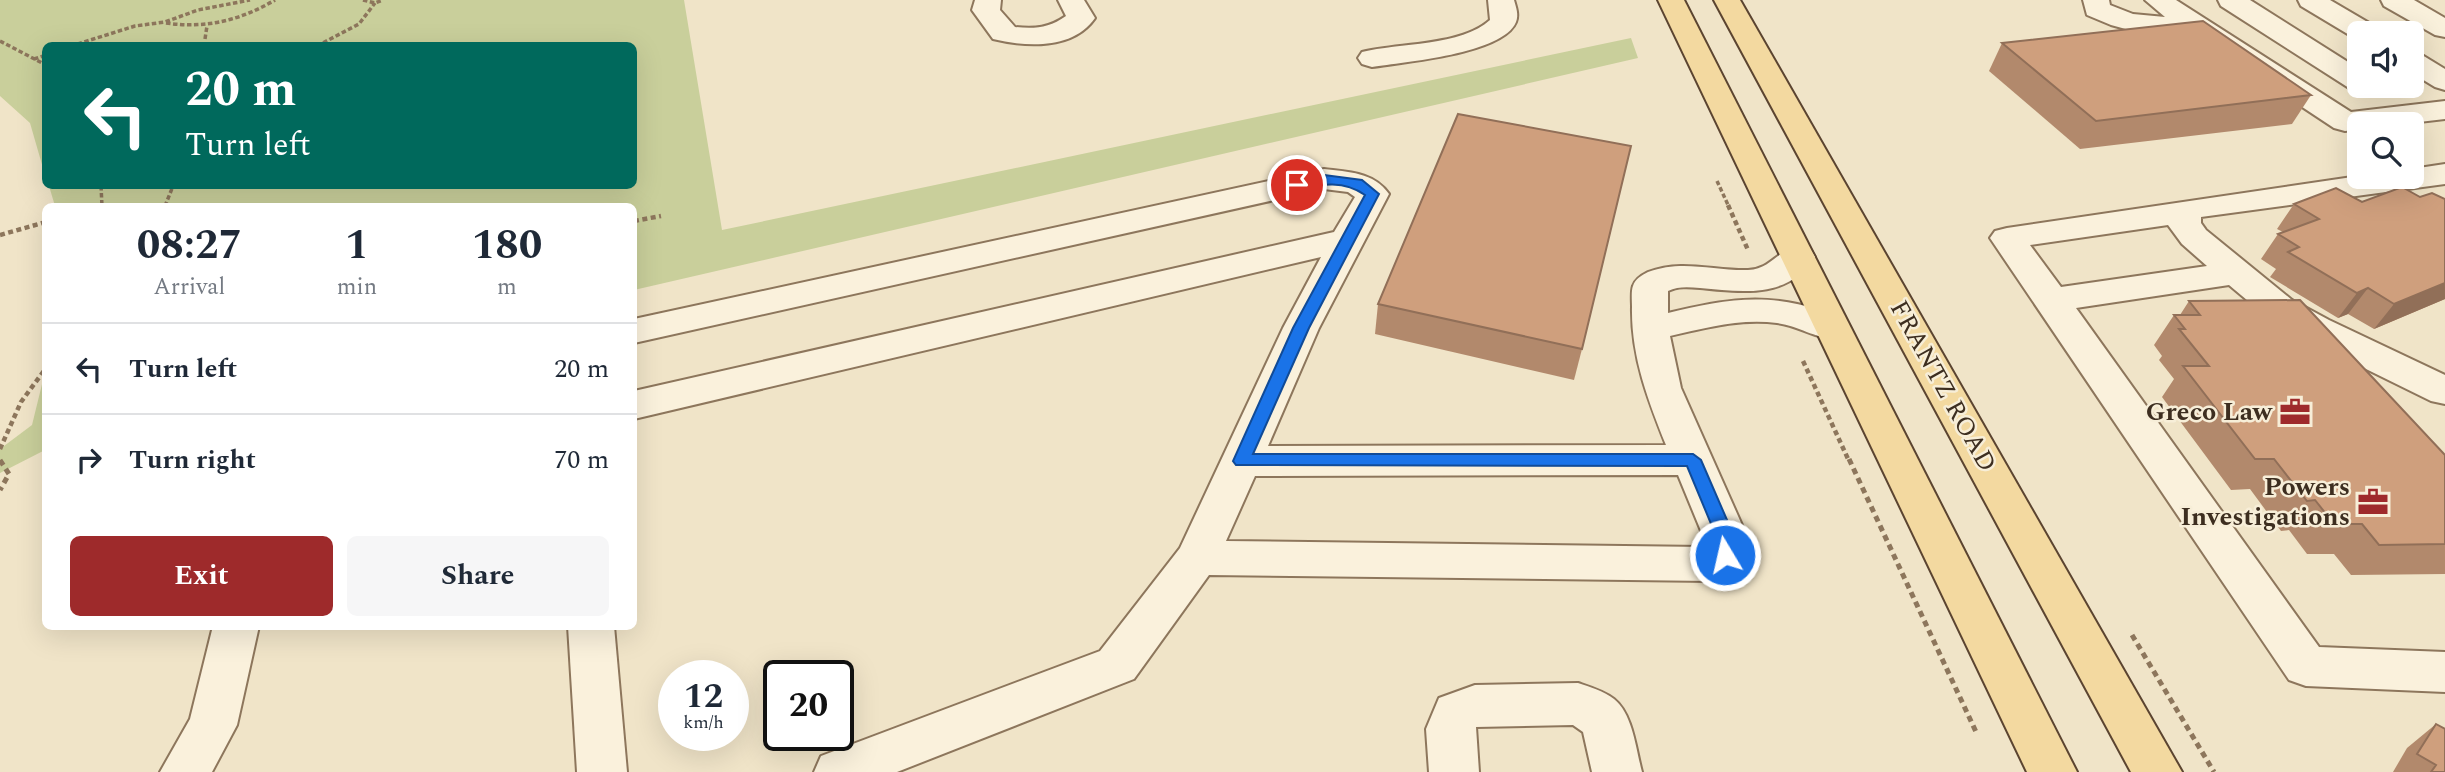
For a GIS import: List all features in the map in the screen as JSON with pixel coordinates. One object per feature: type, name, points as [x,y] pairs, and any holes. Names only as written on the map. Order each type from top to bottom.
[{"type":"main road","points":[[1671,0],[2052,772]]},
{"type":"main road","name":"FRANTZ ROAD","points":[[1727,0],[2157,772]]},
{"type":"lane","points":[[988,0],[986,10],[1003,33],[1033,39],[1065,32],[1081,19],[1070,0]]},
{"type":"lane","points":[[1372,58],[1467,42],[1493,33],[1503,24],[1505,15],[1501,0]]},
{"type":"lane","points":[[2096,0],[2097,9],[2113,19],[2134,24],[2197,25]]},
{"type":"lane","points":[[2158,0],[2347,122]]},
{"type":"lane","points":[[2231,0],[2347,74]]},
{"type":"lane","points":[[2311,0],[2347,22]]},
{"type":"lane","points":[[2394,0],[2445,29]]},
{"type":"lane","points":[[2424,68],[2445,81]]},
{"type":"lane","points":[[2384,98],[2406,112]]},
{"type":"lane","points":[[2424,112],[2445,110]]},
{"type":"lane","points":[[2445,174],[2189,208],[2184,213],[2007,237],[2306,666],[2445,672]]},
{"type":"lane","points":[[637,330],[1324,179],[1357,183],[1373,194],[1301,328],[1197,558],[1116,665],[839,772]]},
{"type":"lane","points":[[2184,213],[2184,224],[2194,237],[2279,307],[2316,330],[2445,391]]},
{"type":"lane","points":[[637,404],[1347,240]]},
{"type":"lane","points":[[1197,558],[1712,564],[1725,555],[1728,543],[1662,388],[1650,329],[1702,315],[1740,311],[1772,296],[1785,269],[1798,257]]},
{"type":"lane","points":[[2052,300],[2235,273]]},
{"type":"lane","points":[[1772,296],[1832,328]]},
{"type":"lane","points":[[1242,461],[1693,460]]},
{"type":"lane","points":[[185,772],[212,725],[238,630]]},
{"type":"lane","points":[[591,630],[602,772]]},
{"type":"lane","points":[[1454,772],[1450,729],[1456,713],[1475,706],[1578,704],[1597,714],[1605,724],[1617,772]]},
{"type":"path","points":[[84,42],[135,26],[165,22],[198,10],[250,0]]},
{"type":"path","points":[[165,22],[207,26],[250,13],[275,0]]},
{"type":"path","points":[[363,0],[375,3]]},
{"type":"path","points":[[325,42],[359,24],[375,3],[383,0]]},
{"type":"path","points":[[205,39],[207,26]]},
{"type":"path","points":[[0,41],[42,63]]},
{"type":"path","points":[[34,59],[42,56]]},
{"type":"path","points":[[1716,177],[1977,734]]},
{"type":"path","points":[[637,220],[661,216]]},
{"type":"path","points":[[0,235],[42,223]]},
{"type":"path","points":[[0,449],[21,402],[42,373]]},
{"type":"path","points":[[0,460],[9,474],[0,490]]},
{"type":"green space","points":[[0,0],[684,0],[722,230],[1631,38],[1638,58],[637,289],[637,203],[54,203],[50,189],[637,189],[637,42],[42,42],[42,165],[30,123],[0,96]]},
{"type":"green space","points":[[42,384],[42,452],[0,473],[0,449],[32,425]]},
{"type":"building","points":[[2203,21],[2311,95],[2096,121],[2002,43]]},
{"type":"building","points":[[1458,114],[1631,146],[1582,349],[1378,304]]},
{"type":"building","points":[[2336,188],[2362,202],[2397,189],[2406,189],[2420,197],[2432,193],[2445,199],[2445,283],[2394,304],[2368,288],[2357,293],[2288,252],[2299,247],[2278,234],[2319,219],[2294,204]]},
{"type":"building","points":[[2300,300],[2445,455],[2445,544],[2379,545],[2362,524],[2334,524],[2315,500],[2307,501],[2274,459],[2255,459],[2183,366],[2209,366],[2179,329],[2185,329],[2174,315],[2200,315],[2189,301]]},
{"type":"building","points":[[2436,724],[2445,729],[2445,772],[2431,772],[2436,765],[2417,754]]},
{"type":"place","name":"Greco Law","points":[[2295,412]]},
{"type":"place","name":"Powers Investigations","points":[[2373,502]]},
{"type":"route","points":[[1297,185],[1324,179],[1357,183],[1373,194],[1301,328],[1242,461],[1693,460],[1728,543],[1725,555]]}]
